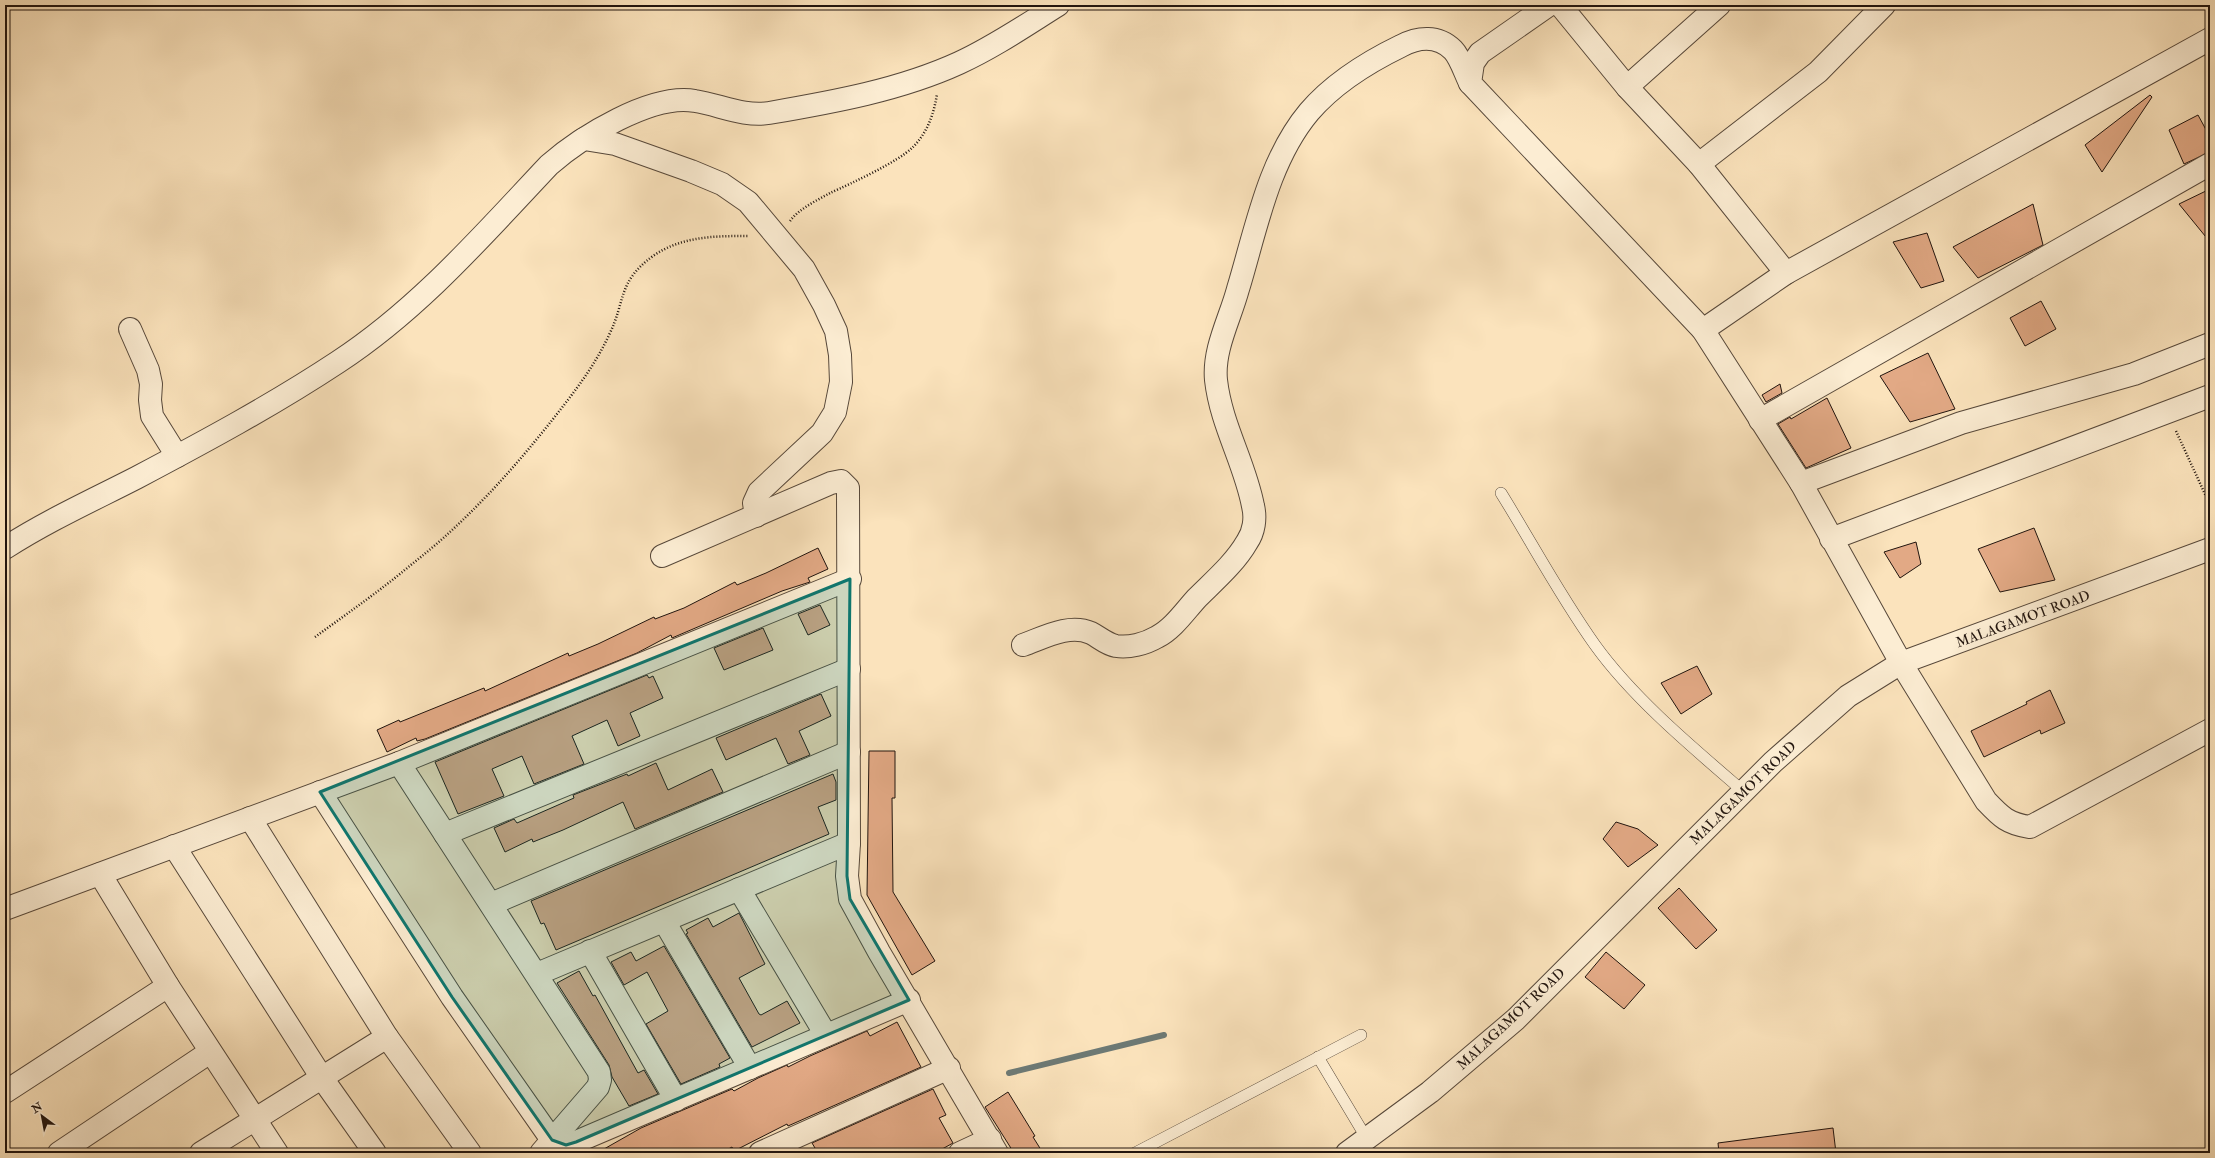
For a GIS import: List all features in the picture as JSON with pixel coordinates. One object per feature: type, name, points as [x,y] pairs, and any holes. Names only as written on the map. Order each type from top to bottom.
[{"type":"street","points":[[5,548],[74,508],[222,432],[339,361],[384,327],[438,282],[549,164],[584,139],[646,107],[662,102],[678,100],[695,101],[744,113],[767,113],[900,85],[934,73],[1001,40],[1058,5]]},
{"type":"street","points":[[1470,83],[1473,63],[1480,54],[1549,5]]},
{"type":"street","points":[[1560,5],[1627,87],[1699,164],[1786,273]]},
{"type":"street","points":[[1627,87],[1719,5]]},
{"type":"street","points":[[1699,164],[1818,72],[1884,5]]},
{"type":"street","points":[[1023,645],[1062,631],[1079,630],[1090,633],[1106,643],[1116,646],[1143,643],[1157,637],[1171,626],[1235,559],[1248,541],[1254,523],[1254,506],[1222,413],[1216,379],[1216,356],[1239,289],[1255,225],[1274,173],[1290,139],[1310,111],[1340,84],[1372,60],[1404,44],[1422,38],[1437,40],[1453,50],[1470,83],[1703,330],[1801,483],[1901,663],[1986,801],[2000,816],[2015,825],[2030,827],[2210,730]]},
{"type":"street","points":[[1703,330],[1786,273],[2210,38]]},
{"type":"street","points":[[584,139],[615,144],[643,152],[722,184],[748,202],[778,236],[804,270],[824,305],[836,331],[840,355],[841,382],[835,412],[822,433],[759,492],[754,503],[756,516]]},
{"type":"street","points":[[1760,420],[2210,164]]},
{"type":"street","points":[[130,329],[148,370],[151,384],[150,400],[152,416],[177,456]]},
{"type":"street","points":[[1801,483],[1961,423],[2134,374],[2210,344]]},
{"type":"street","points":[[1831,539],[2210,396]]},
{"type":"street","points":[[662,556],[831,483],[841,481],[850,492],[849,843],[847,876],[850,899],[879,952],[909,1000],[994,1146],[960,1153]]},
{"type":"street","name":"MALAGAMOT ROAD","points":[[1347,1153],[1430,1092],[1516,1019],[1743,791],[1773,762],[1848,696],[1901,663],[2210,549]]},
{"type":"street","points":[[5,909],[399,763],[850,579]]},
{"type":"street","points":[[445,834],[849,669]]},
{"type":"street","points":[[491,904],[849,752]]},
{"type":"street","points":[[399,763],[594,1062],[600,1080],[598,1087],[546,1147]]},
{"type":"street","points":[[320,792],[452,997],[546,1147]]},
{"type":"street","points":[[250,818],[387,1037],[470,1153]]},
{"type":"street","points":[[537,974],[849,843]]},
{"type":"street","points":[[174,846],[322,1078],[375,1153]]},
{"type":"street","points":[[100,874],[168,986],[254,1120],[277,1153]]},
{"type":"street","points":[[739,889],[826,1035]]},
{"type":"street","points":[[664,921],[750,1068]]},
{"type":"street","points":[[590,951],[676,1100]]},
{"type":"street","points":[[5,1092],[168,986]]},
{"type":"street","points":[[546,1147],[558,1144],[566,1145],[576,1142],[909,1000]]},
{"type":"street","points":[[201,1153],[387,1037]]},
{"type":"street","points":[[59,1153],[210,1052]]},
{"type":"street","points":[[771,1151],[949,1068]]},
{"type":"lane","points":[[1501,493],[1595,646],[1624,679],[1681,737],[1743,791]]},
{"type":"lane","points":[[1135,1153],[1361,1034]]},
{"type":"lane","points":[[1318,1057],[1367,1139]]},
{"type":"path","points":[[315,637],[413,564],[458,524],[506,476],[564,405],[594,363],[610,334],[625,287],[632,275],[654,256],[684,241],[717,236],[778,236],[794,216],[811,203],[892,160],[913,147],[927,128],[934,112],[937,93],[934,73]]},
{"type":"path","points":[[2168,413],[2210,505]]},
{"type":"highlighted area","points":[[850,579],[847,876],[850,899],[909,1000],[566,1145],[552,1140],[452,997],[320,792]]},
{"type":"building","points":[[2150,95],[2152,97],[2102,172],[2085,145]]},
{"type":"building","points":[[2198,115],[2210,137],[2210,152],[2184,164],[2169,130]]},
{"type":"building","points":[[2210,189],[2210,242],[2179,204]]},
{"type":"building","points":[[2033,204],[2043,245],[1978,278],[1953,247]]},
{"type":"building","points":[[1927,233],[1944,281],[1921,288],[1893,242]]},
{"type":"building","points":[[2041,301],[2056,329],[2025,346],[2010,318]]},
{"type":"building","points":[[1928,353],[1955,409],[1910,422],[1880,376]]},
{"type":"building","points":[[1780,384],[1782,393],[1766,402],[1762,395]]},
{"type":"building","points":[[1827,398],[1851,448],[1806,468],[1778,424],[1790,417],[1791,419]]},
{"type":"building","points":[[2034,528],[2055,580],[2000,592],[1978,549]]},
{"type":"building","points":[[1916,542],[1921,564],[1900,578],[1884,552]]},
{"type":"building","points":[[818,548],[828,569],[808,578],[810,582],[782,591],[672,638],[671,635],[637,653],[425,739],[417,741],[416,738],[387,752],[377,730],[399,720],[400,722],[484,688],[485,691],[568,653],[569,656],[598,644],[654,617],[655,619],[684,608],[735,582],[737,585],[766,573]]},
{"type":"building","points":[[820,605],[830,625],[808,635],[798,614]]},
{"type":"building","points":[[763,628],[773,650],[724,670],[714,648]]},
{"type":"building","points":[[1697,666],[1712,694],[1681,714],[1661,683]]},
{"type":"building","points":[[647,675],[649,678],[653,676],[663,698],[630,713],[640,736],[618,746],[607,720],[572,736],[584,764],[534,784],[522,756],[492,769],[504,796],[458,814],[435,762]]},
{"type":"building","points":[[2050,690],[2065,723],[2041,734],[2040,730],[1984,757],[1971,731],[2027,704],[2026,702]]},
{"type":"building","points":[[821,694],[831,716],[799,731],[810,755],[788,764],[776,738],[726,760],[716,738]]},
{"type":"building","points":[[869,751],[895,751],[895,798],[892,798],[893,892],[935,961],[912,975],[867,895]]},
{"type":"building","points":[[656,763],[668,790],[712,769],[723,792],[635,829],[623,802],[563,830],[533,842],[532,839],[505,852],[494,828],[514,819],[517,823],[574,798],[573,795],[627,774],[628,776]]},
{"type":"building","points":[[833,774],[836,782],[836,800],[818,807],[829,834],[556,950],[544,923],[541,924],[531,901]]},
{"type":"building","points":[[1616,822],[1638,829],[1658,845],[1628,867],[1603,839]]},
{"type":"building","points":[[1679,888],[1717,930],[1696,949],[1658,908]]},
{"type":"building","points":[[739,913],[765,964],[739,978],[759,1014],[761,1015],[787,1001],[800,1023],[752,1047],[686,934],[688,933],[686,930],[708,918],[713,927]]},
{"type":"building","points":[[664,946],[730,1058],[719,1064],[720,1067],[681,1084],[646,1024],[668,1011],[647,972],[624,985],[611,962],[631,952],[636,961]]},
{"type":"building","points":[[1606,952],[1645,985],[1624,1009],[1585,977]]},
{"type":"building","points":[[579,971],[593,996],[595,995],[638,1073],[644,1070],[658,1094],[629,1106],[612,1077],[609,1065],[557,983]]},
{"type":"building","points":[[897,1022],[921,1067],[788,1126],[787,1124],[734,1151],[732,1147],[721,1153],[597,1153],[641,1128],[732,1089],[734,1091],[758,1078],[787,1065],[788,1067],[867,1031],[870,1036]]},
{"type":"building","points":[[933,1089],[946,1115],[939,1118],[953,1143],[935,1153],[818,1153],[812,1143]]},
{"type":"building","points":[[1008,1092],[1035,1136],[1033,1137],[1043,1153],[1014,1153],[985,1107]]},
{"type":"building","points":[[1833,1128],[1836,1153],[1719,1153],[1718,1143]]},
{"type":"waterway","points":[[1009,1073],[1164,1035]]}]
